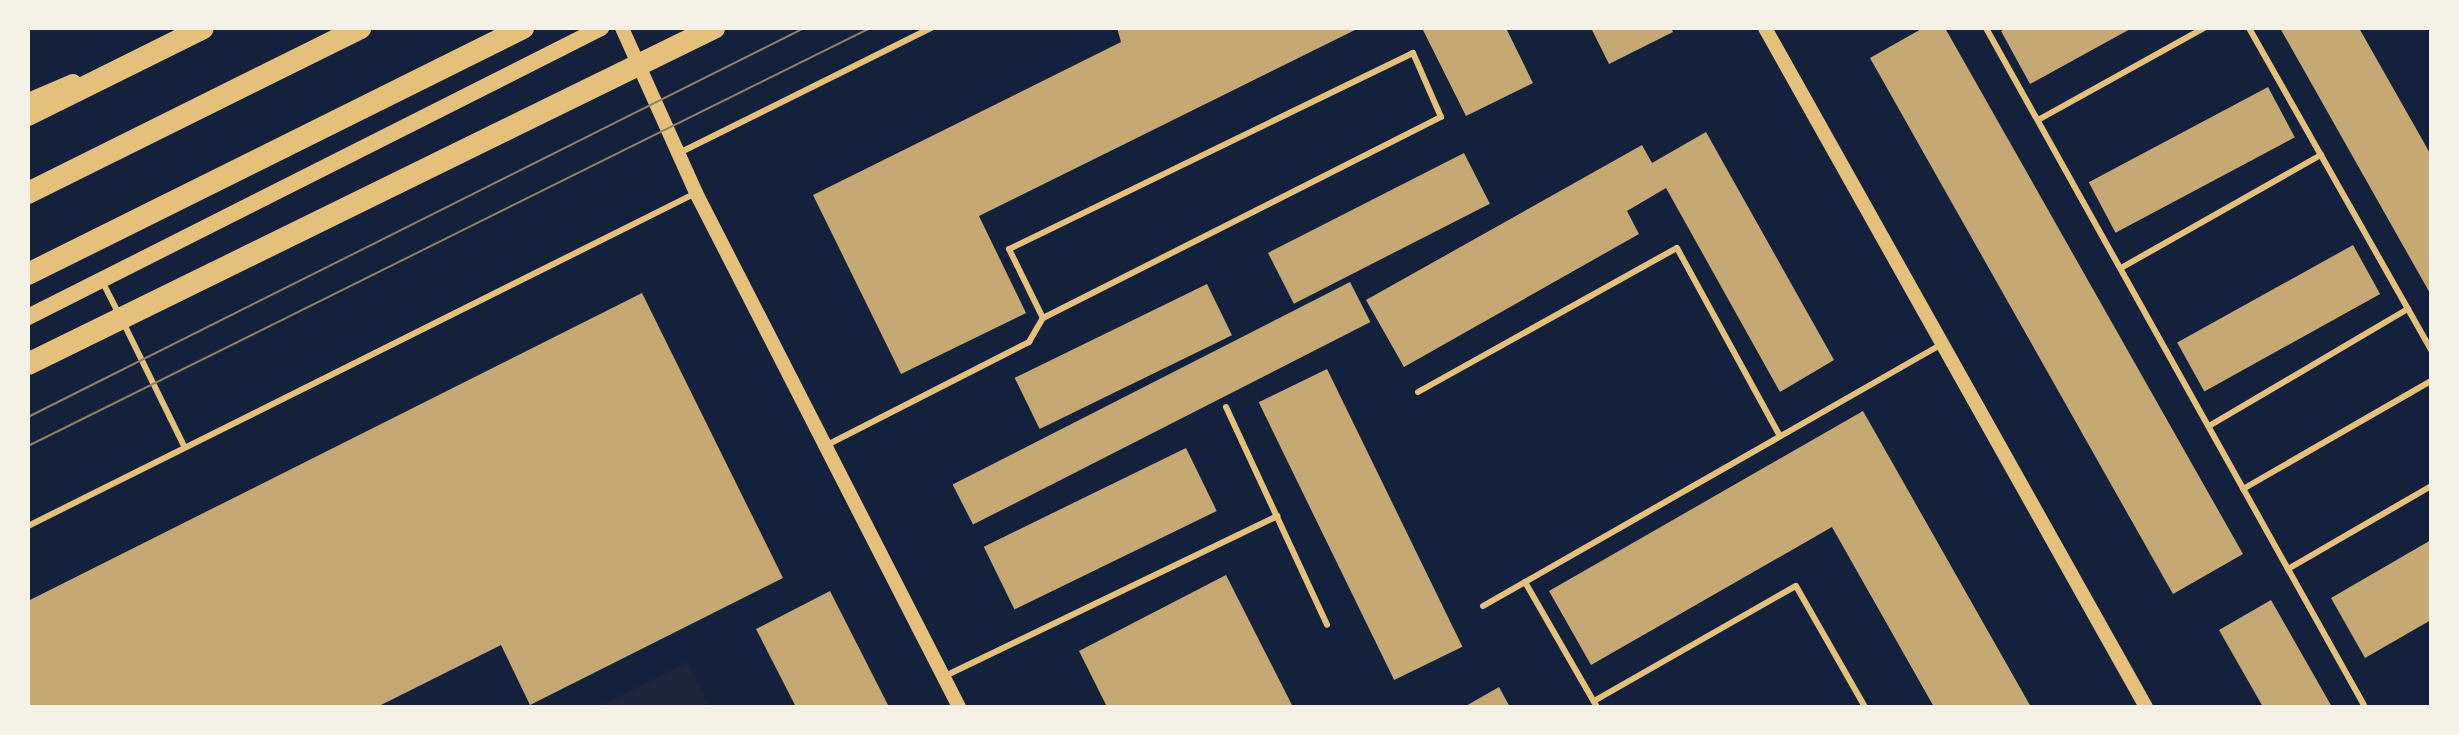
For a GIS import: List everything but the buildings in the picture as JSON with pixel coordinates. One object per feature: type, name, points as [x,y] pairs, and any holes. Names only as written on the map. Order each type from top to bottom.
[{"type":"highway","points":[[28,115],[203,28]]},
{"type":"highway","points":[[28,193],[360,28]]},
{"type":"highway","points":[[28,274],[523,28]]},
{"type":"highway","points":[[28,364],[714,28]]},
{"type":"main road","points":[[28,101],[195,28]]},
{"type":"main road","points":[[28,317],[601,28]]},
{"type":"street","points":[[622,28],[696,193],[959,707]]},
{"type":"street","points":[[1765,28],[2146,707]]},
{"type":"lane","points":[[677,154],[931,28]]},
{"type":"lane","points":[[1986,28],[2365,707]]},
{"type":"lane","points":[[2038,120],[2204,28]]},
{"type":"lane","points":[[2249,28],[2431,350]]},
{"type":"lane","points":[[824,447],[1029,342],[1043,318],[1441,117],[1413,53],[1009,249],[1043,318]]},
{"type":"lane","points":[[2121,268],[2321,155]]},
{"type":"lane","points":[[28,526],[696,193]]},
{"type":"lane","points":[[1418,392],[1677,248],[1780,436]]},
{"type":"lane","points":[[101,279],[184,446]]},
{"type":"lane","points":[[2209,426],[2408,309]]},
{"type":"lane","points":[[1483,606],[1942,344]]},
{"type":"lane","points":[[2243,489],[2431,381]]},
{"type":"lane","points":[[1226,407],[1327,625]]},
{"type":"lane","points":[[2288,569],[2431,486]]},
{"type":"lane","points":[[943,677],[1277,516]]},
{"type":"lane","points":[[1525,582],[1595,704],[1796,586],[1865,707]]},
{"type":"shaded area","points":[[688,662],[710,707],[598,707]]},
{"type":"tram line","points":[[28,417],[804,28]]},
{"type":"tram line","points":[[28,446],[870,28]]}]
